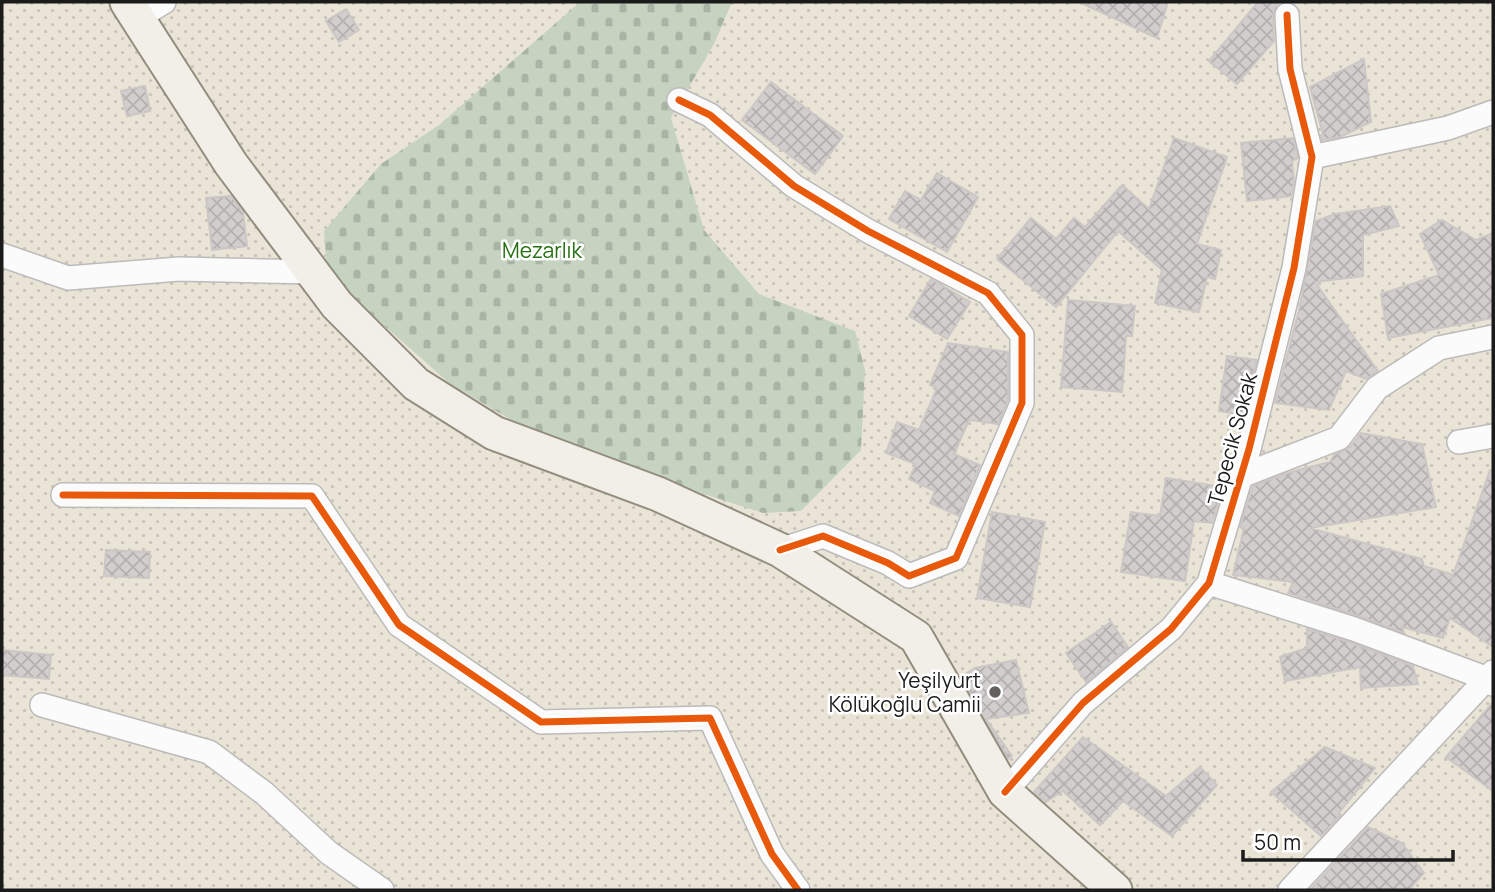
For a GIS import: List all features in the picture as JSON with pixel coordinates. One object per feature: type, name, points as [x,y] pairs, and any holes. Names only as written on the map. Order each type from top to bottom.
[{"type":"main road","points":[[143,7],[231,164],[337,305],[416,384],[494,433],[658,494],[780,550],[916,637],[1005,792],[1115,890]]},
{"type":"street","name":"Tepecik Sokak","points":[[1005,792],[1083,703],[1171,629],[1209,583],[1253,436],[1294,268],[1312,157],[1290,69],[1287,15]]},
{"type":"street","points":[[679,100],[710,115],[794,186],[868,231],[988,293],[1022,335],[1022,403],[956,558],[909,576],[888,563],[823,536],[780,550]]},
{"type":"street","points":[[1312,157],[1448,128],[1493,113]]},
{"type":"street","points":[[2,255],[68,278],[179,270],[313,272]]},
{"type":"street","points":[[1241,476],[1339,438],[1377,388],[1438,348],[1493,337]]},
{"type":"street","points":[[1459,442],[1493,436]]},
{"type":"street","points":[[63,495],[312,496],[399,625],[541,722],[710,718],[772,854],[799,890]]},
{"type":"street","points":[[1209,583],[1353,629],[1492,679],[1290,890]]},
{"type":"street","points":[[42,705],[209,752],[264,793],[329,853],[382,890]]},
{"type":"green space","points":[[2,2],[1493,2],[1493,890],[2,890]]},
{"type":"green space","name":"Mezarlık","points":[[580,2],[732,2],[714,44],[671,118],[704,230],[759,294],[855,331],[865,370],[861,450],[801,511],[763,513],[555,446],[449,383],[350,295],[326,260],[324,231],[381,164],[439,125]]},
{"type":"building","points":[[1079,2],[1168,2],[1157,38]]},
{"type":"building","points":[[1258,2],[1277,2],[1273,15],[1274,41],[1237,84],[1209,61]]},
{"type":"building","points":[[346,9],[359,30],[339,42],[326,21]]},
{"type":"building","points":[[1364,59],[1371,122],[1340,137],[1322,140],[1323,134],[1310,87]]},
{"type":"building","points":[[771,82],[843,136],[815,174],[742,120]]},
{"type":"building","points":[[145,86],[150,111],[127,116],[121,91]]},
{"type":"building","points":[[1174,138],[1227,157],[1197,244],[1221,250],[1215,279],[1207,277],[1199,312],[1155,303],[1162,270],[1118,231],[1056,307],[997,259],[1031,218],[1056,239],[1074,218],[1085,227],[1122,185],[1149,209]]},
{"type":"building","points":[[1293,138],[1298,158],[1292,161],[1294,181],[1291,196],[1247,201],[1241,143]]},
{"type":"building","points":[[937,173],[978,197],[947,252],[889,219],[905,191],[921,200]]},
{"type":"building","points":[[231,196],[243,212],[247,246],[212,250],[206,198]]},
{"type":"building","points":[[1390,206],[1399,226],[1363,235],[1363,276],[1315,282],[1378,371],[1366,379],[1346,371],[1329,410],[1275,403],[1300,306],[1316,221],[1335,214]]},
{"type":"building","points":[[1442,220],[1476,240],[1493,233],[1493,318],[1388,338],[1381,294],[1439,275],[1420,234]]},
{"type":"building","points":[[931,279],[970,302],[947,339],[909,316]]},
{"type":"building","points":[[1068,300],[1135,306],[1132,336],[1126,336],[1122,392],[1061,387]]},
{"type":"building","points":[[948,343],[1008,352],[1008,400],[998,424],[969,420],[954,454],[980,465],[959,516],[930,503],[935,491],[909,479],[916,464],[886,453],[897,422],[919,430],[937,388],[930,385]]},
{"type":"building","points":[[1227,356],[1257,360],[1243,415],[1219,411]]},
{"type":"building","points":[[1361,433],[1422,444],[1436,507],[1310,528],[1422,559],[1424,566],[1451,574],[1452,578],[1490,470],[1493,471],[1493,647],[1450,618],[1443,638],[1402,627],[1404,633],[1288,593],[1293,582],[1233,575],[1244,528],[1240,527],[1253,486],[1294,471],[1330,462],[1334,455],[1350,447]]},
{"type":"building","points":[[1166,478],[1223,487],[1212,523],[1194,521],[1185,581],[1121,572],[1131,512],[1160,516]]},
{"type":"building","points":[[992,512],[1045,522],[1030,607],[977,598]]},
{"type":"building","points":[[106,550],[150,552],[149,578],[104,576]]},
{"type":"building","points":[[1111,622],[1128,647],[1086,682],[1066,653]]},
{"type":"building","points":[[1307,629],[1413,666],[1418,684],[1361,688],[1360,667],[1285,681],[1280,657],[1307,648]]},
{"type":"building","points":[[2,650],[51,655],[49,679],[2,675]]},
{"type":"building","points":[[1016,660],[1029,713],[986,719],[1012,756],[1008,759],[961,677],[975,668]]},
{"type":"building","points":[[1493,702],[1493,791],[1446,757]]},
{"type":"building","points":[[1083,737],[1166,796],[1200,767],[1217,785],[1172,836],[1123,801],[1100,825],[1063,791],[1046,802],[1034,792]]},
{"type":"building","points":[[1325,747],[1375,768],[1338,814],[1341,815],[1321,836],[1271,792]]},
{"type":"building","points":[[1368,827],[1402,843],[1424,873],[1409,890],[1310,890]]},
{"type":"cycle path","points":[[1005,792],[1083,703],[1171,629],[1209,583],[1249,449],[1294,268],[1312,157],[1290,69],[1287,15]]},
{"type":"cycle path","points":[[679,100],[710,115],[794,186],[868,231],[988,293],[1022,335],[1022,403],[956,558],[909,576],[888,563],[823,536],[780,550]]},
{"type":"cycle path","points":[[63,495],[312,496],[399,625],[541,722],[710,718],[772,854],[798,890]]},
{"type":"place","name":"Yeşilyurt Kölükoğlu Camii","points":[[995,692]]}]
